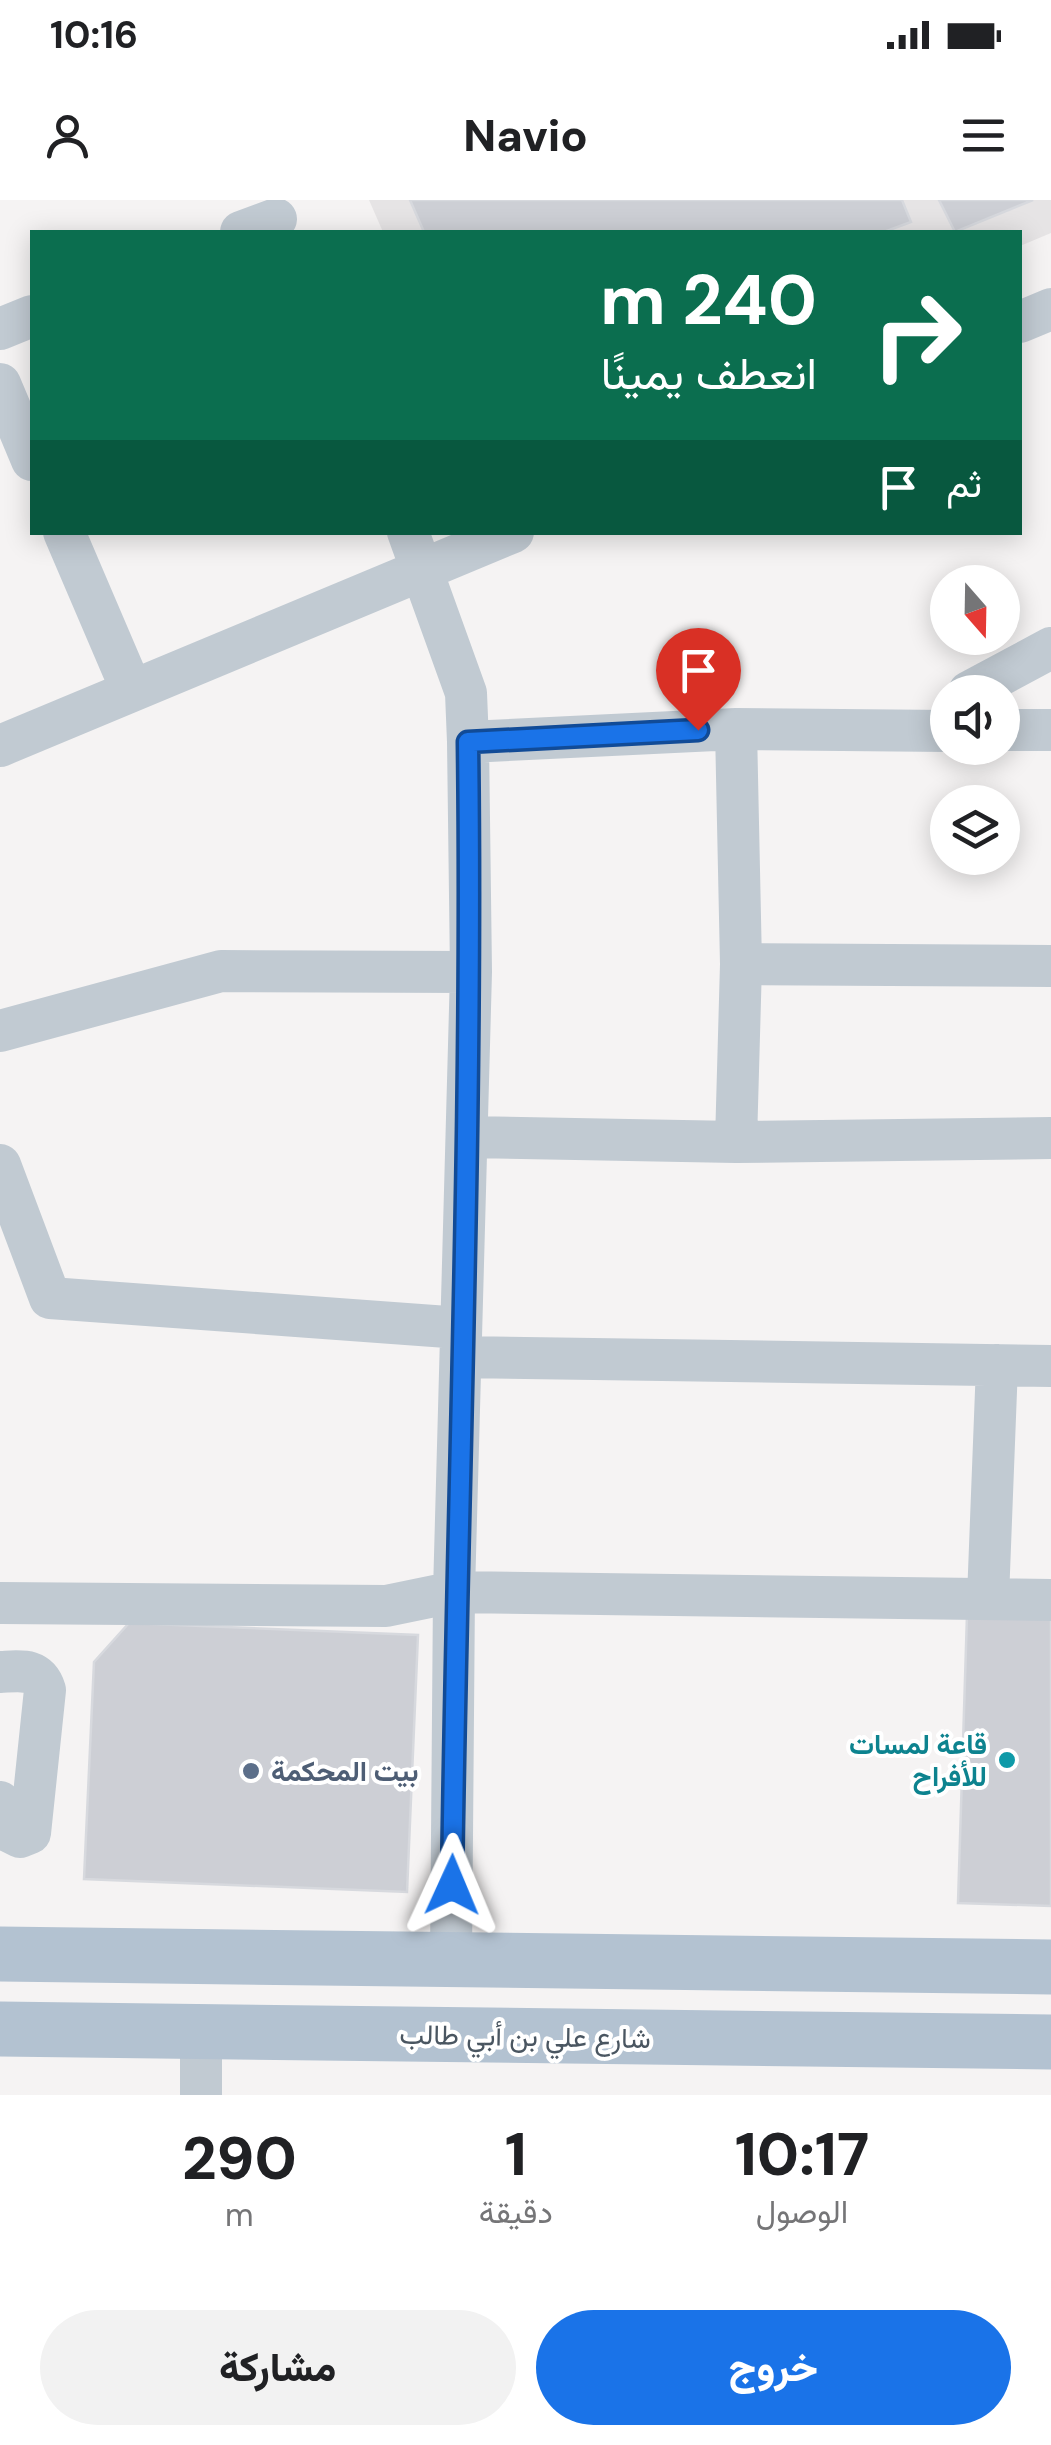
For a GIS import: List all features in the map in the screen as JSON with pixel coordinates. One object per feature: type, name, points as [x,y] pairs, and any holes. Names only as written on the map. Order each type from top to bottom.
[{"type":"main road","points":[[3,1952],[1051,1966]]},
{"type":"main road","name":"شارع علي بن أبي طالب","points":[[0,2028],[1051,2042]]},
{"type":"street","points":[[1022,321],[1051,309]]},
{"type":"street","points":[[0,328],[30,317]]},
{"type":"street","points":[[0,384],[30,455]]},
{"type":"street","points":[[65,535],[132,691]]},
{"type":"street","points":[[0,746],[132,691],[416,551],[498,535]]},
{"type":"street","points":[[416,551],[466,693],[468,742],[471,972],[454,1592],[451,1958]]},
{"type":"street","points":[[1001,675],[1051,648]]},
{"type":"street","points":[[898,732],[930,714]]},
{"type":"street","points":[[468,742],[736,728],[930,731]]},
{"type":"street","points":[[736,728],[741,964],[736,1142]]},
{"type":"street","points":[[1020,730],[1051,730]]},
{"type":"street","points":[[741,964],[1051,966]]},
{"type":"street","points":[[0,1031],[222,971],[471,972]]},
{"type":"street","points":[[468,1137],[736,1142],[1051,1138]]},
{"type":"street","points":[[0,1165],[50,1298],[461,1343],[1051,1366]]},
{"type":"street","points":[[988,1598],[997,1366]]},
{"type":"street","points":[[0,1604],[386,1606],[454,1592],[1051,1600]]},
{"type":"street","points":[[0,1672],[30,1671],[40,1678],[45,1690],[30,1834],[20,1837],[10,1832],[0,1802]]},
{"type":"street","points":[[200,2032],[200,2095]]},
{"type":"shaded area","points":[[369,200],[1051,200],[1051,233],[1022,245],[1022,230],[382,230]]},
{"type":"building","points":[[410,200],[902,200],[911,222],[889,230],[423,230]]},
{"type":"building","points":[[939,200],[1033,200],[960,230],[954,230]]},
{"type":"building","name":"قاعة لمسات للأفراح","points":[[967,1615],[1051,1617],[1051,1906],[958,1903]]},
{"type":"building","name":"بيت المحكمة","points":[[129,1623],[418,1635],[407,1892],[84,1879],[94,1662]]},
{"type":"place","name":"قاعة لمسات للأفراح","points":[[1007,1760]]},
{"type":"place","name":"بيت المحكمة","points":[[251,1771]]},
{"type":"route","points":[[452,1885],[454,1592],[471,972],[468,742],[698,730]]}]
